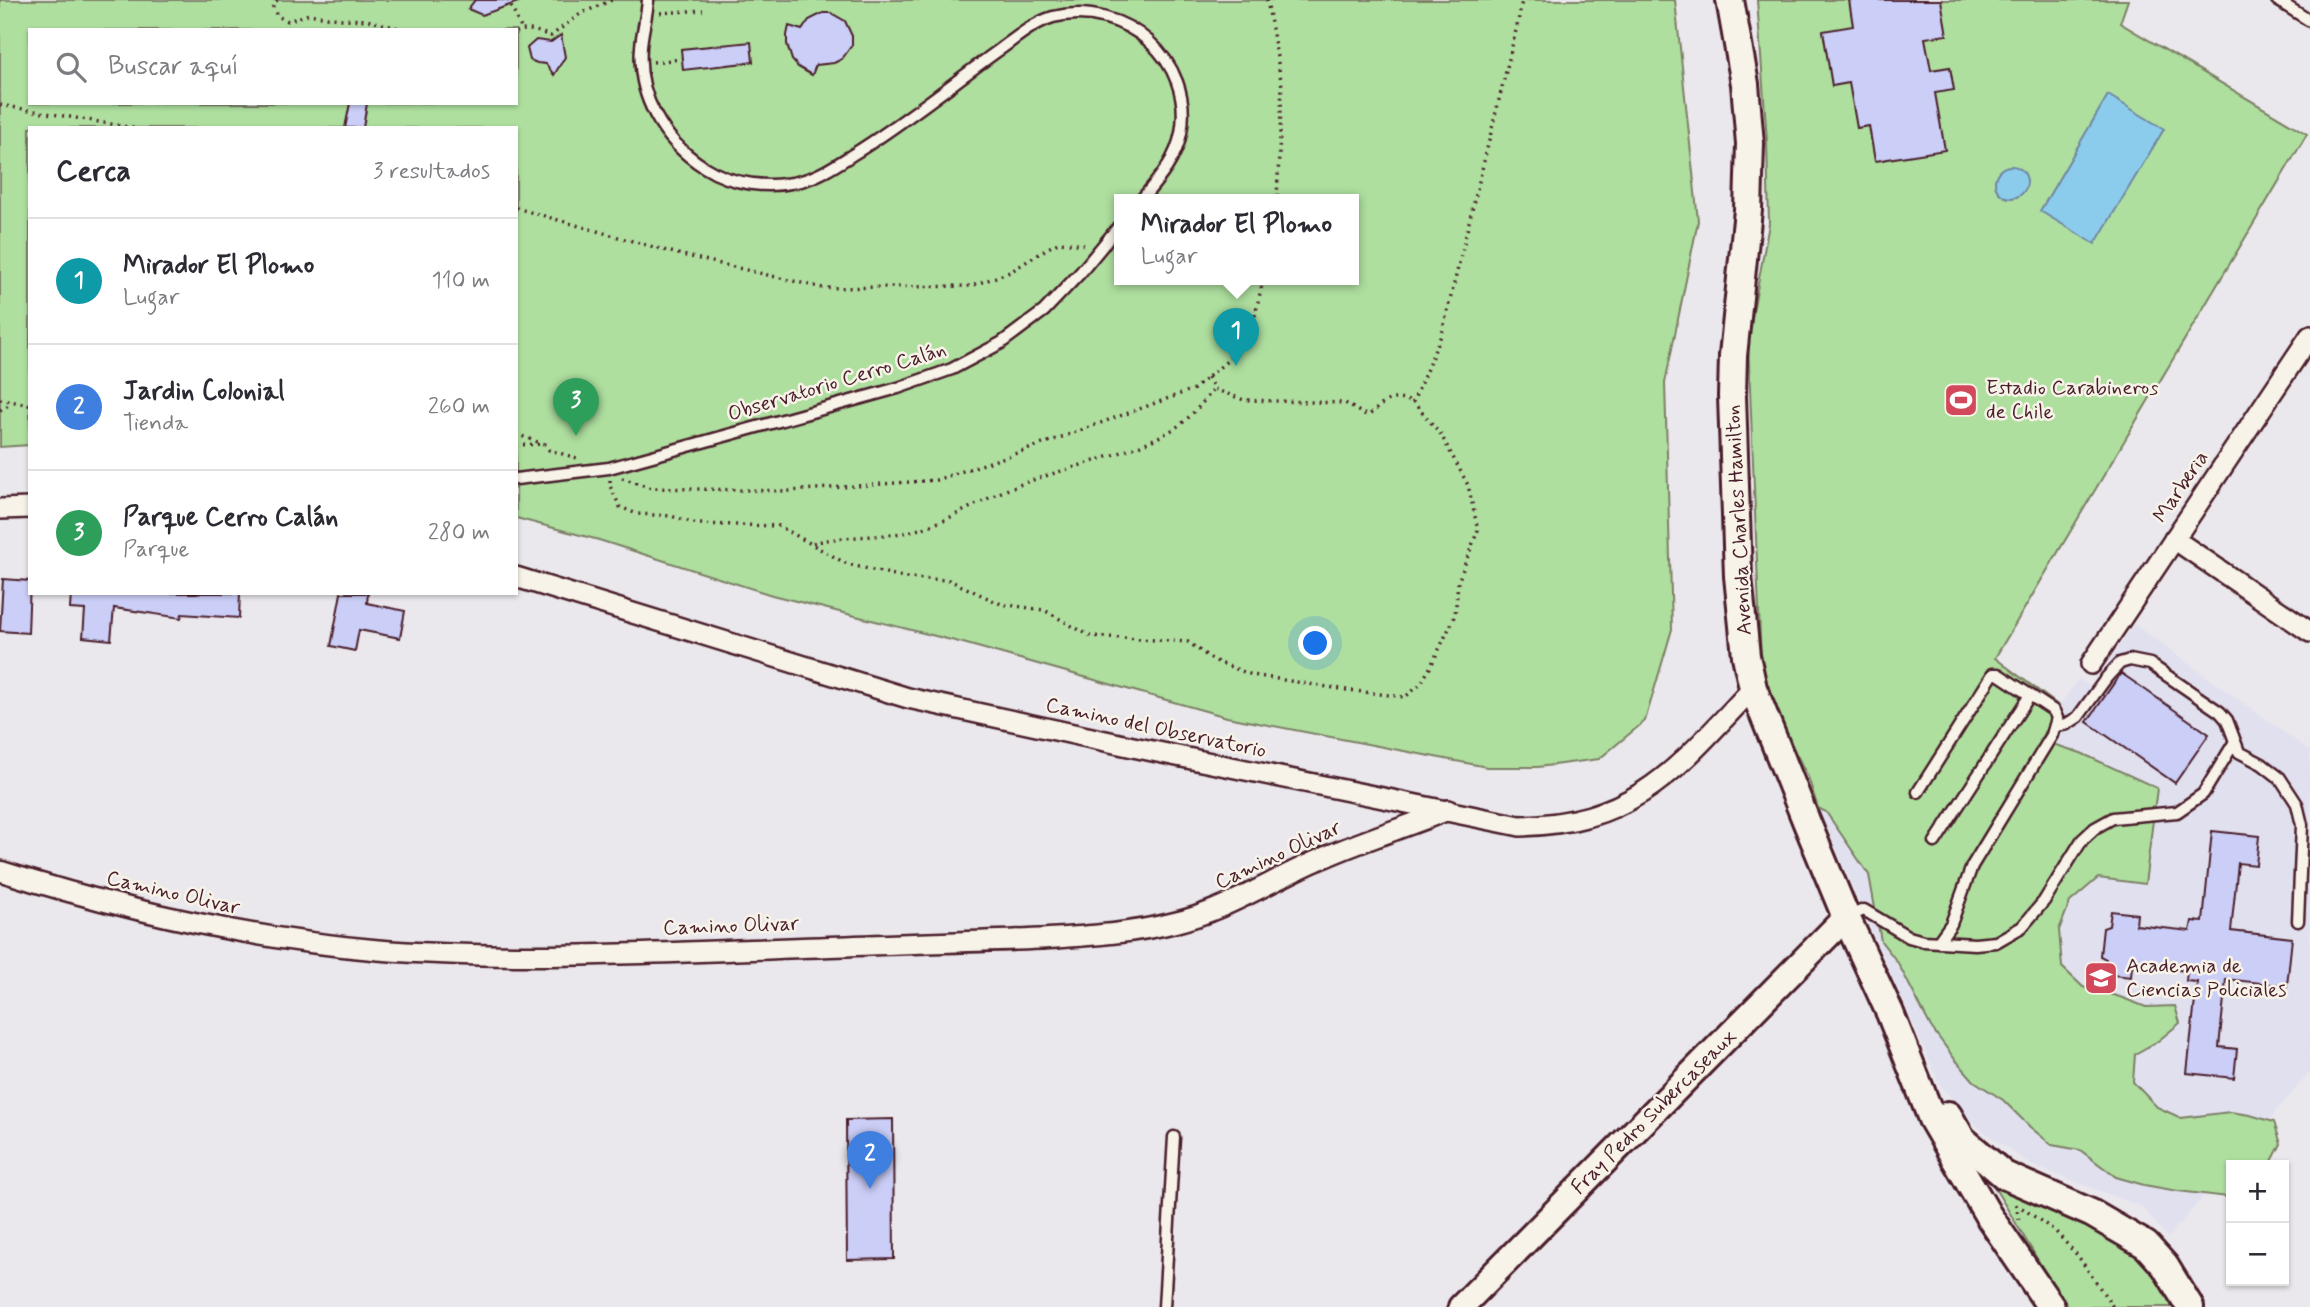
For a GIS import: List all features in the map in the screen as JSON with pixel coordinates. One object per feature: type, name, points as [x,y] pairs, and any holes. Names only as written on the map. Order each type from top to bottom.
[{"type":"main road","name":"Avenida Charles Hamilton","points":[[1730,0],[1745,84],[1751,144],[1732,396],[1738,576],[1746,656],[1753,688],[1846,918],[1890,1013],[1932,1119],[1987,1216],[2050,1307]]},
{"type":"main road","name":"Avenida Charles Hamilton","points":[[1890,1013],[1962,1139],[2004,1175],[2091,1213],[2147,1245],[2165,1266],[2190,1307]]},
{"type":"street","name":"Marberia","points":[[2091,664],[2310,336]]},
{"type":"street","points":[[0,509],[28,508]]},
{"type":"street","points":[[2174,539],[2310,632]]},
{"type":"street","name":"Camino del Observatorio","points":[[518,578],[908,698],[1520,826],[1566,822],[1611,809],[1632,799],[1671,773],[1753,688]]},
{"type":"street","name":"Camino Olivar","points":[[0,871],[181,921],[259,935],[377,950],[509,956],[1016,940],[1133,932],[1178,922],[1244,898],[1312,862],[1360,842],[1448,810]]},
{"type":"street","name":"Fray Pedro Subercaseaux","points":[[1461,1307],[1846,918]]},
{"type":"lane","points":[[648,0],[640,63],[645,90],[666,133],[693,160],[709,170],[736,180],[764,185],[783,184],[820,175],[890,132],[965,74],[1039,22],[1069,14],[1101,15],[1130,25],[1155,44],[1173,70],[1179,85],[1183,116],[1177,148],[1162,176],[1146,194]]},
{"type":"lane","points":[[2277,0],[2310,22]]},
{"type":"lane","name":"Observatorio Cerro Calán","points":[[518,479],[609,468],[898,388],[952,369],[978,357],[1023,328],[1063,292],[1114,232]]},
{"type":"lane","points":[[2056,726],[2067,724],[2078,717],[2107,677],[2120,663],[2130,660],[2150,664],[2220,712],[2227,720],[2239,752],[2262,764],[2280,778],[2297,804],[2302,825],[2298,921]]},
{"type":"lane","points":[[1918,792],[1993,674],[1998,674],[2054,711],[2056,726],[1972,866],[1951,924],[1938,942]]},
{"type":"lane","points":[[1935,842],[2029,695]]},
{"type":"lane","points":[[1846,918],[1864,910],[1909,937],[1938,942],[1996,942],[2022,927],[2044,901],[2082,840],[2095,828],[2113,818],[2177,812],[2203,794],[2234,743]]},
{"type":"lane","points":[[1164,1307],[1174,1137]]},
{"type":"path","points":[[277,0],[273,7],[277,16],[288,21],[309,14],[368,20],[398,28]]},
{"type":"path","points":[[508,0],[522,30]]},
{"type":"path","points":[[518,31],[534,30],[551,36],[580,14],[612,0]]},
{"type":"path","points":[[1267,0],[1282,86],[1277,194]]},
{"type":"path","points":[[1413,402],[1442,333],[1522,0]]},
{"type":"path","points":[[647,14],[703,10]]},
{"type":"path","points":[[640,63],[682,59]]},
{"type":"path","points":[[0,105],[122,126]]},
{"type":"path","points":[[518,209],[678,254],[823,288],[971,286],[1010,272],[1060,242],[1083,245],[1098,251]]},
{"type":"path","points":[[518,435],[545,444],[549,450],[609,468],[624,480],[652,488],[789,491],[936,480],[1195,388],[1227,361],[1254,320],[1262,285]]},
{"type":"path","points":[[609,468],[610,486],[620,507],[637,514],[671,516],[697,524],[779,526],[847,564],[907,578],[949,580],[1001,604],[1044,610],[1090,636],[1188,642],[1213,660],[1252,675],[1405,697],[1420,685],[1455,616],[1458,582],[1478,530],[1468,485],[1440,433],[1413,402],[1396,397],[1369,415],[1345,403],[1244,400],[1214,389],[1208,377]]},
{"type":"path","points":[[813,543],[834,538],[908,532],[959,514],[1006,490],[1115,454],[1174,429],[1201,405],[1214,389]]},
{"type":"path","points":[[0,399],[28,405]]},
{"type":"path","points":[[0,410],[13,401]]},
{"type":"path","points":[[518,445],[545,444]]},
{"type":"path","points":[[2007,1198],[2055,1231],[2078,1256],[2113,1307]]},
{"type":"path","points":[[2016,1204],[2018,1219],[2025,1230]]},
{"type":"shaded area","name":"Academia de Ciencias Policiales","points":[[2134,624],[2310,751],[2310,1072],[2235,1160],[2226,1160],[2226,1170],[2168,1238],[2142,1207],[2031,1165],[1979,1128],[1940,1085],[1818,808],[1953,883],[2059,706],[2079,678],[2091,688]]},
{"type":"green space","points":[[0,0],[1675,0],[1698,221],[1665,383],[1672,629],[1645,721],[1599,759],[1538,767],[1487,767],[1227,717],[963,643],[772,595],[599,540],[518,519],[518,126],[28,126],[28,445],[0,447]]},
{"type":"green space","name":"Estadio Carabineros de Chile","points":[[1757,0],[2128,0],[2120,23],[2307,134],[1995,658],[2059,706],[2040,740],[2081,753],[2157,788],[2145,884],[2098,878],[2070,902],[2059,930],[2062,967],[2083,987],[2146,1007],[2175,1006],[2180,1023],[2158,1041],[2135,1054],[2133,1082],[2157,1107],[2181,1118],[2230,1112],[2274,1122],[2281,1144],[2273,1160],[2226,1160],[2226,1197],[2144,1185],[2116,1177],[2080,1150],[2052,1145],[2003,1100],[1974,1081],[1931,1027],[1898,963],[1881,941],[1869,875],[1826,812],[1818,808],[1808,777],[1762,686],[1748,339],[1769,224],[1767,141]]},
{"type":"green space","points":[[1990,1180],[2116,1238],[2159,1280],[2175,1307],[2066,1307]]},
{"type":"water","points":[[2108,95],[2164,129],[2095,244],[2040,211]]},
{"type":"water","points":[[2011,166],[2022,171],[2027,182],[2022,193],[2011,198],[2000,193],[1995,182],[2000,171]]},
{"type":"building","points":[[475,0],[521,1],[482,15],[468,9]]},
{"type":"building","points":[[1849,0],[1941,0],[1947,35],[1925,38],[1931,70],[1950,67],[1954,90],[1935,93],[1945,150],[1875,161],[1869,126],[1857,128],[1849,83],[1832,86],[1823,31],[1853,26]]},
{"type":"building","points":[[823,13],[831,13],[845,21],[852,36],[852,45],[842,59],[816,65],[812,75],[792,60],[787,35],[789,26],[802,30],[809,20]]},
{"type":"building","points":[[561,35],[565,57],[554,75],[546,64],[530,60],[527,48],[536,40],[551,42]]},
{"type":"building","points":[[751,42],[753,62],[683,70],[681,49]]},
{"type":"building","points":[[350,105],[367,105],[363,126],[345,126]]},
{"type":"building","points":[[3,579],[28,581],[28,633],[0,631]]},
{"type":"building","points":[[71,595],[240,595],[239,618],[182,614],[181,618],[114,608],[111,640],[83,637],[85,610],[70,609]]},
{"type":"building","points":[[341,595],[368,595],[367,603],[405,611],[400,638],[359,630],[355,651],[331,646]]},
{"type":"building","points":[[2121,673],[2209,734],[2175,783],[2087,722]]},
{"type":"building","points":[[2212,831],[2259,836],[2256,865],[2238,863],[2231,931],[2292,938],[2287,986],[2226,979],[2219,1047],[2237,1049],[2234,1078],[2187,1073],[2197,982],[2186,981],[2187,971],[2132,965],[2131,977],[2104,974],[2106,959],[2100,956],[2103,928],[2109,926],[2111,911],[2137,914],[2136,925],[2190,931],[2192,921],[2203,922]]},
{"type":"building","points":[[893,1119],[894,1259],[847,1260],[846,1120]]},
{"type":"place","name":"Mirador El Plomo","points":[[1236,366]]},
{"type":"place","name":"Estadio Carabineros de Chile","points":[[1961,400]]},
{"type":"place","name":"Parque Cerro Calán","points":[[576,436]]},
{"type":"place","name":"Academia de Ciencias Policiales","points":[[2101,978]]},
{"type":"place","name":"Jardin Colonial","points":[[870,1189]]}]
